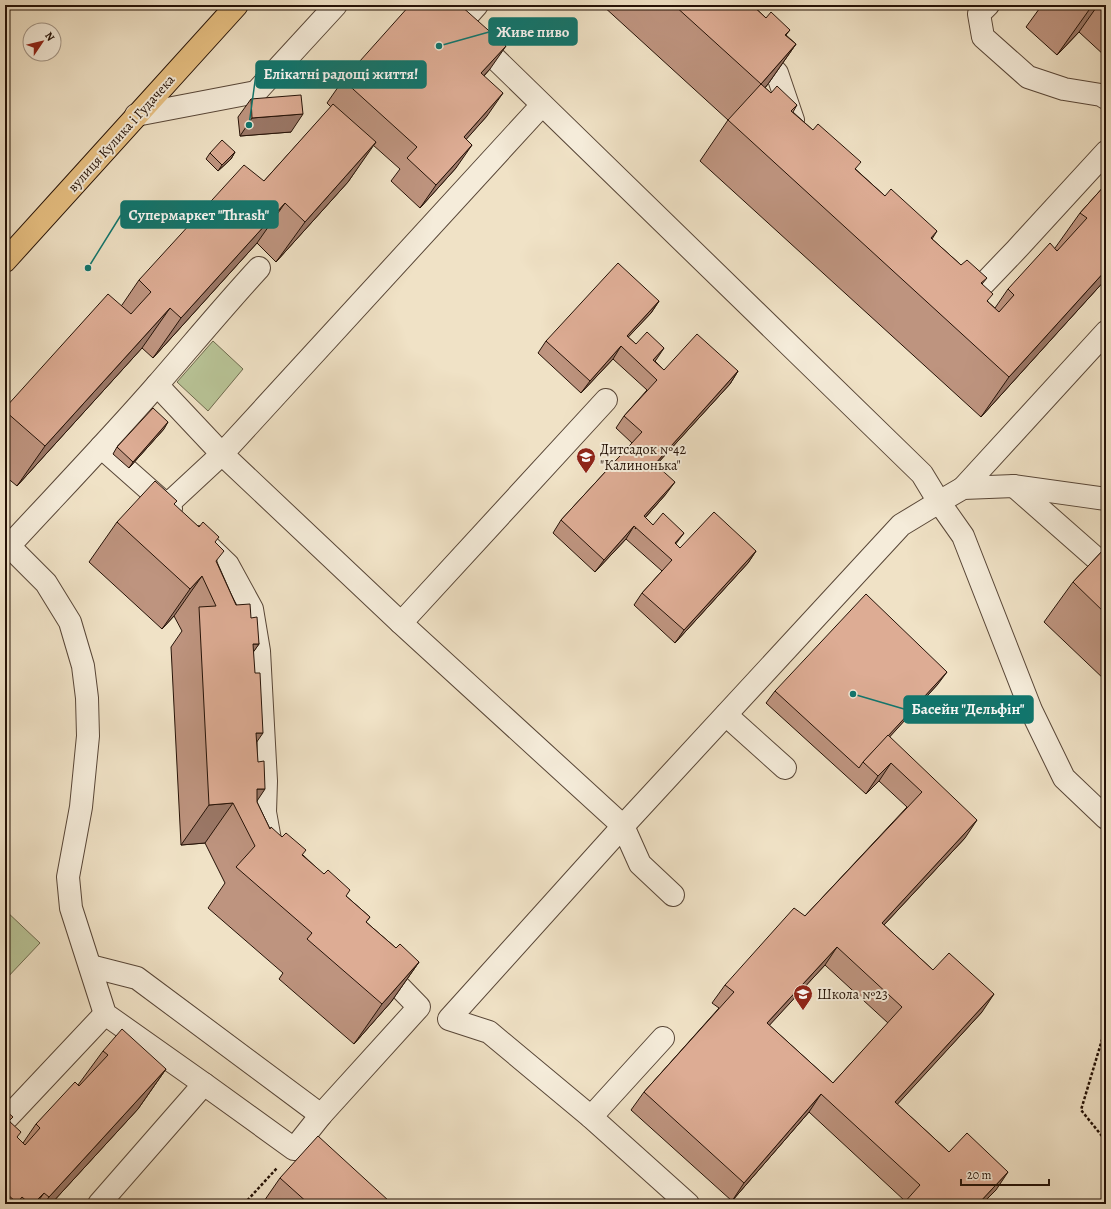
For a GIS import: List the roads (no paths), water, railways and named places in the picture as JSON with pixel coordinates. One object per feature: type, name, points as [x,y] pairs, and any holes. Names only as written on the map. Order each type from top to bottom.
[{"type":"main road","name":"вулиця Кулика і Гудачека","points":[[5,261],[237,5]]},
{"type":"lane","points":[[136,115],[256,92],[336,5]]},
{"type":"lane","points":[[440,5],[922,474],[939,502],[963,536],[1031,710],[1064,778],[1104,816]]},
{"type":"lane","points":[[460,24],[477,5]]},
{"type":"lane","points":[[988,5],[979,14],[983,37],[1028,77],[1064,89],[1102,95],[1106,98]]},
{"type":"lane","points":[[741,36],[777,73],[797,134],[803,139]]},
{"type":"lane","points":[[167,505],[222,454],[542,105]]},
{"type":"lane","points":[[950,278],[970,298],[1106,152]]},
{"type":"lane","points":[[259,268],[227,302],[157,385],[101,447],[6,546],[46,583],[70,622],[83,666],[87,698],[88,736],[81,806],[68,877],[71,908],[105,1014],[294,1149],[310,1165]]},
{"type":"lane","points":[[688,1204],[591,1117],[489,1032],[449,1019],[623,826],[901,525],[962,488],[1106,332]]},
{"type":"lane","points":[[157,385],[222,454],[401,623],[623,826],[640,864],[673,895]]},
{"type":"lane","points":[[401,623],[606,400]]},
{"type":"lane","points":[[101,447],[167,505],[228,565],[252,609],[259,651],[266,781],[265,812],[270,840],[285,866]]},
{"type":"lane","points":[[962,488],[1014,486],[1106,499]]},
{"type":"lane","points":[[1014,486],[1106,567]]},
{"type":"lane","points":[[726,715],[785,768]]},
{"type":"lane","points":[[294,1149],[321,1115],[418,1007],[364,951]]},
{"type":"lane","points":[[90,966],[137,978],[321,1115]]},
{"type":"lane","points":[[5,1114],[8,1117],[105,1014]]},
{"type":"lane","points":[[591,1117],[663,1038]]},
{"type":"lane","points":[[99,1204],[204,1084]]},
{"type":"place","name":"Живе пиво","points":[[439,46]]},
{"type":"place","name":"Елікатні радощі життя!","points":[[249,125]]},
{"type":"place","name":"Супермаркет \"Thrash\"","points":[[88,268]]},
{"type":"place","name":"Дитсадок №42 \"Калинонька\"","points":[[586,474]]},
{"type":"place","name":"Басейн \"Дельфін\"","points":[[853,694]]},
{"type":"place","name":"Школа №23","points":[[803,1011]]}]
